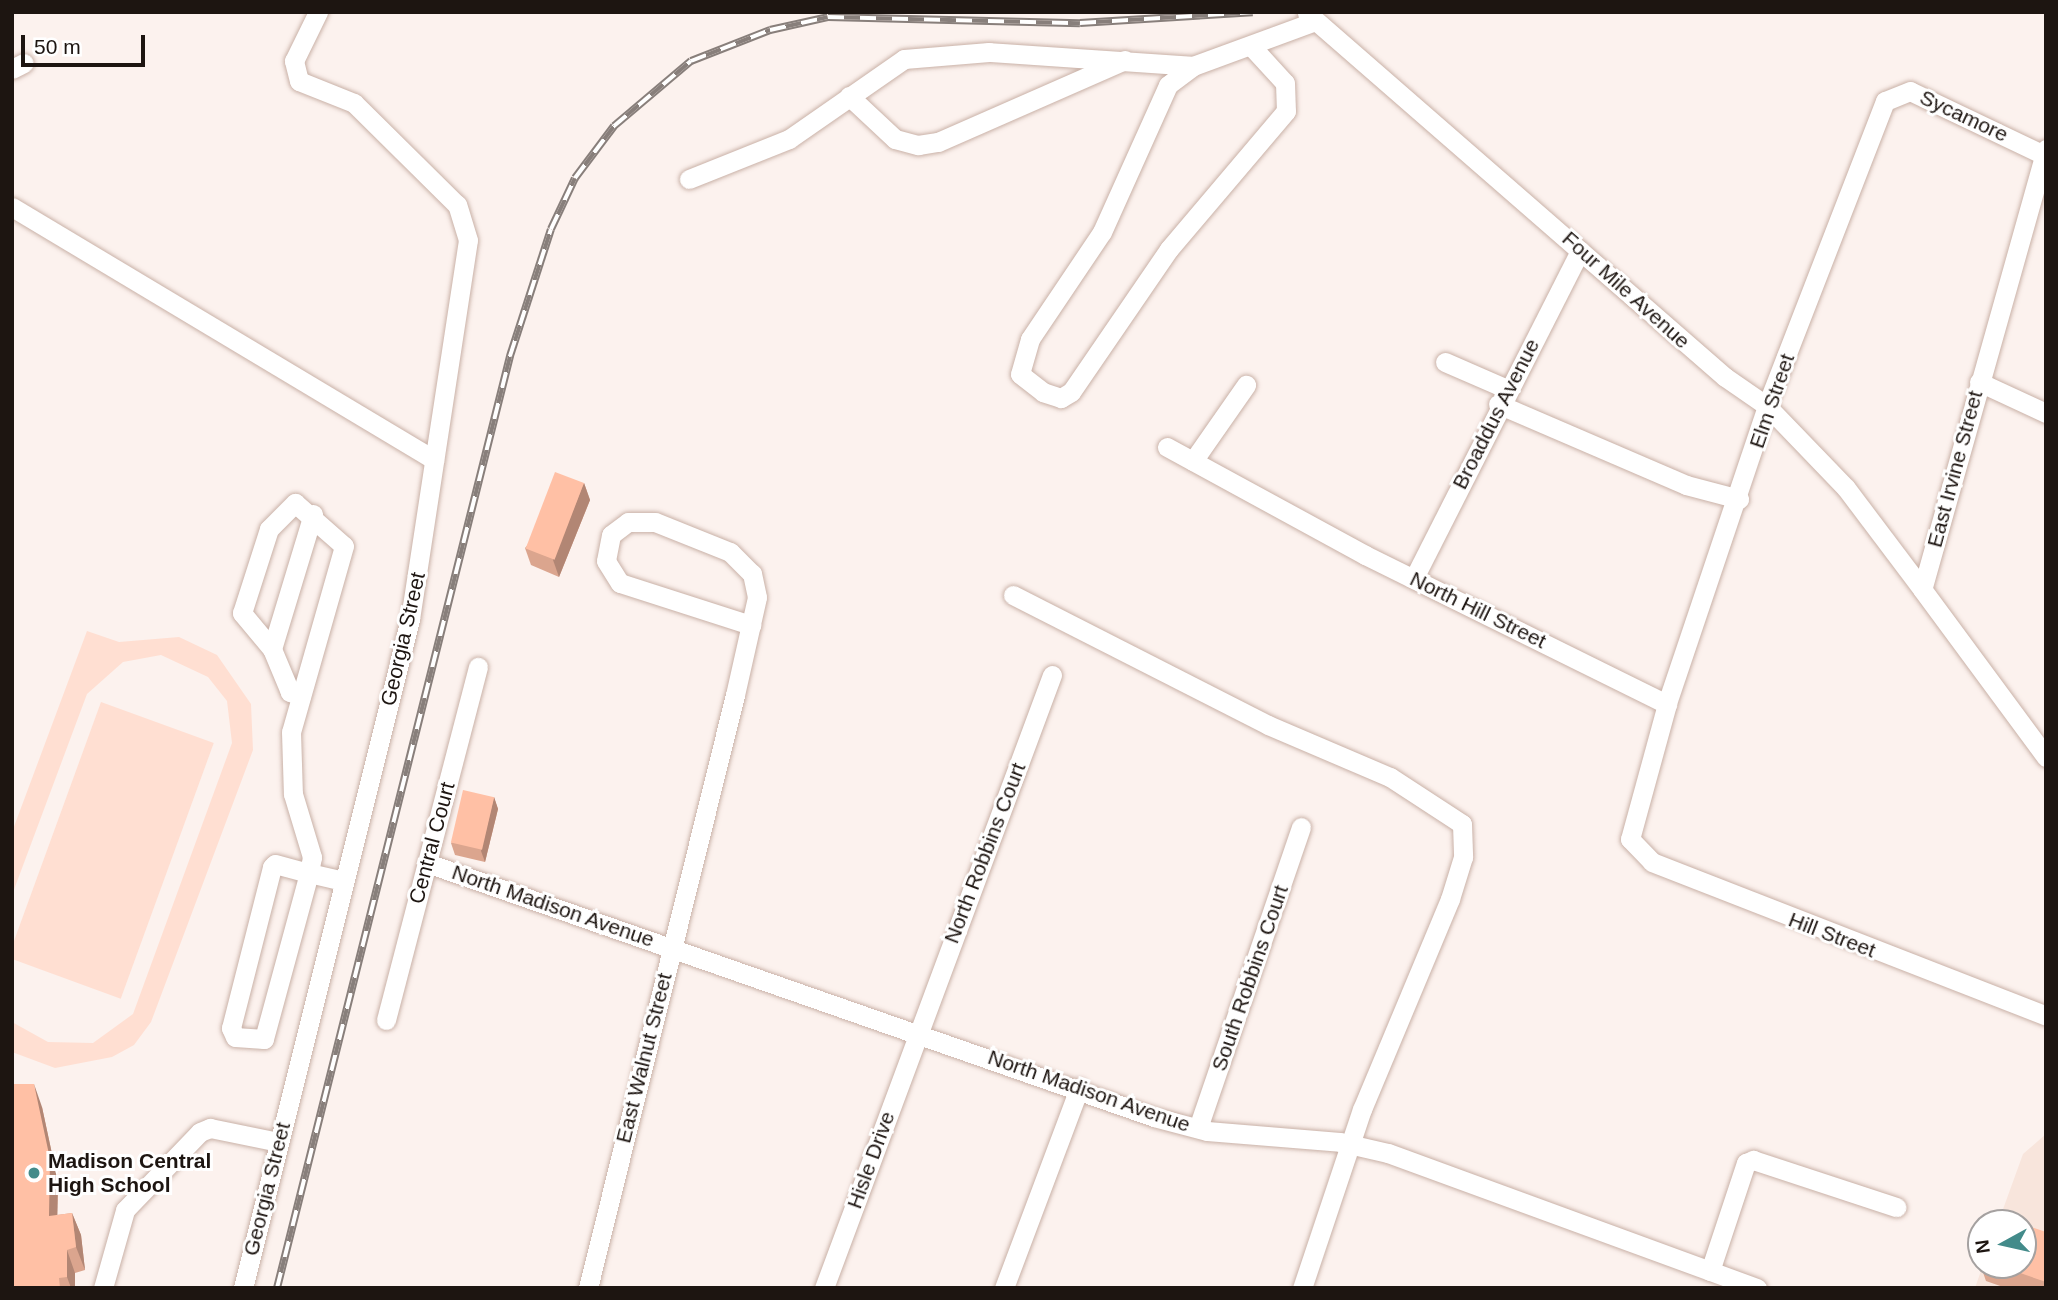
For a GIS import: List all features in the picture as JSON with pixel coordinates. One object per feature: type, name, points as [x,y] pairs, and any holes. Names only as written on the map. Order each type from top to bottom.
[{"type":"street","name":"Georgia Street","points":[[243,1288],[410,619],[468,240],[463,217],[354,103],[299,81],[294,61],[318,12]]},
{"type":"street","points":[[1252,47],[1285,83],[1286,111],[1169,249],[1071,392],[1061,398],[1043,393],[1020,374],[1030,339],[1102,232],[1168,85],[1192,66],[1252,47],[1311,17]]},
{"type":"street","name":"Four Mile Avenue","points":[[1311,17],[1580,251],[1767,406],[1846,488],[1922,589]]},
{"type":"street","points":[[689,179],[789,139],[904,59],[989,52],[1129,58],[1192,66]]},
{"type":"street","points":[[849,96],[895,139],[918,145],[938,142],[1129,58]]},
{"type":"street","name":"Sycamore","points":[[1885,101],[1910,91],[2045,152]]},
{"type":"street","name":"Elm Street","points":[[1667,704],[1739,499],[1767,406],[1885,101]]},
{"type":"street","name":"East Irvine Street","points":[[1922,589],[2045,152]]},
{"type":"street","points":[[12,207],[434,460]]},
{"type":"street","name":"Broaddus Avenue","points":[[1414,578],[1502,397],[1580,251]]},
{"type":"street","points":[[1446,362],[1502,397],[1686,485],[1739,499]]},
{"type":"street","points":[[1979,383],[2046,413]]},
{"type":"street","points":[[1193,461],[1246,385]]},
{"type":"street","name":"North Hill Street","points":[[1167,447],[1414,578],[1667,704]]},
{"type":"street","points":[[301,696],[285,684],[272,649],[243,619],[246,601],[269,529],[295,503],[313,514],[344,546],[291,732],[293,794],[312,857],[309,873],[264,1039],[235,1037],[231,1028],[272,867],[309,873],[343,881]]},
{"type":"street","points":[[272,649],[313,514]]},
{"type":"street","name":"East Walnut Street","points":[[588,1288],[732,706],[751,625],[755,582],[730,552],[655,522],[628,522],[611,535],[606,561],[620,583],[751,625]]},
{"type":"street","points":[[1922,589],[2046,757]]},
{"type":"street","points":[[1013,595],[1268,725],[1391,777],[1462,824],[1463,857],[1450,899],[1388,1044],[1302,1288]]},
{"type":"street","name":"Central Court","points":[[386,1020],[478,667]]},
{"type":"street","name":"North Robbins Court","points":[[918,1032],[1052,675]]},
{"type":"street","name":"Hill Street","points":[[1667,704],[1630,839],[1652,862],[2046,1016]]},
{"type":"street","name":"South Robbins Court","points":[[1198,1128],[1301,827]]},
{"type":"street","name":"North Madison Avenue","points":[[427,863],[1198,1128],[1353,1144],[1758,1288]]},
{"type":"street","name":"Hisle Drive","points":[[824,1288],[918,1032]]},
{"type":"street","points":[[1004,1288],[1079,1088]]},
{"type":"street","points":[[103,1288],[125,1210],[200,1132],[210,1128],[279,1142]]},
{"type":"street","points":[[1710,1271],[1746,1163],[1753,1160],[1896,1207]]},
{"type":"shaded area","points":[[87,631],[119,642],[179,637],[217,655],[251,704],[253,750],[151,1022],[134,1045],[112,1057],[55,1068],[12,1052],[12,1022],[48,1042],[93,1043],[133,1014],[232,743],[227,701],[208,677],[161,655],[123,662],[87,694],[12,895],[12,832]]},
{"type":"shaded area","points":[[101,702],[214,743],[121,999],[12,959],[12,947]]},
{"type":"shaded area","points":[[2046,1134],[2046,1288],[1975,1288],[1978,1279],[2037,1279],[2037,1209],[2003,1209],[2023,1154]]},
{"type":"building","points":[[555,472],[584,483],[555,560],[526,549]]},
{"type":"building","points":[[463,790],[494,797],[482,850],[451,843]]},
{"type":"building","points":[[12,1084],[34,1084],[50,1159],[49,1216],[72,1213],[76,1247],[67,1250],[67,1277],[59,1278],[60,1288],[12,1288]]},
{"type":"building","points":[[2037,1229],[2046,1232],[2046,1282],[2037,1279]]},
{"type":"railway","points":[[277,1288],[510,356],[551,229],[575,178],[614,126],[691,61],[770,30],[828,17],[1080,23],[1253,12]]},
{"type":"place","name":"Madison Central High School","points":[[34,1173]]}]
